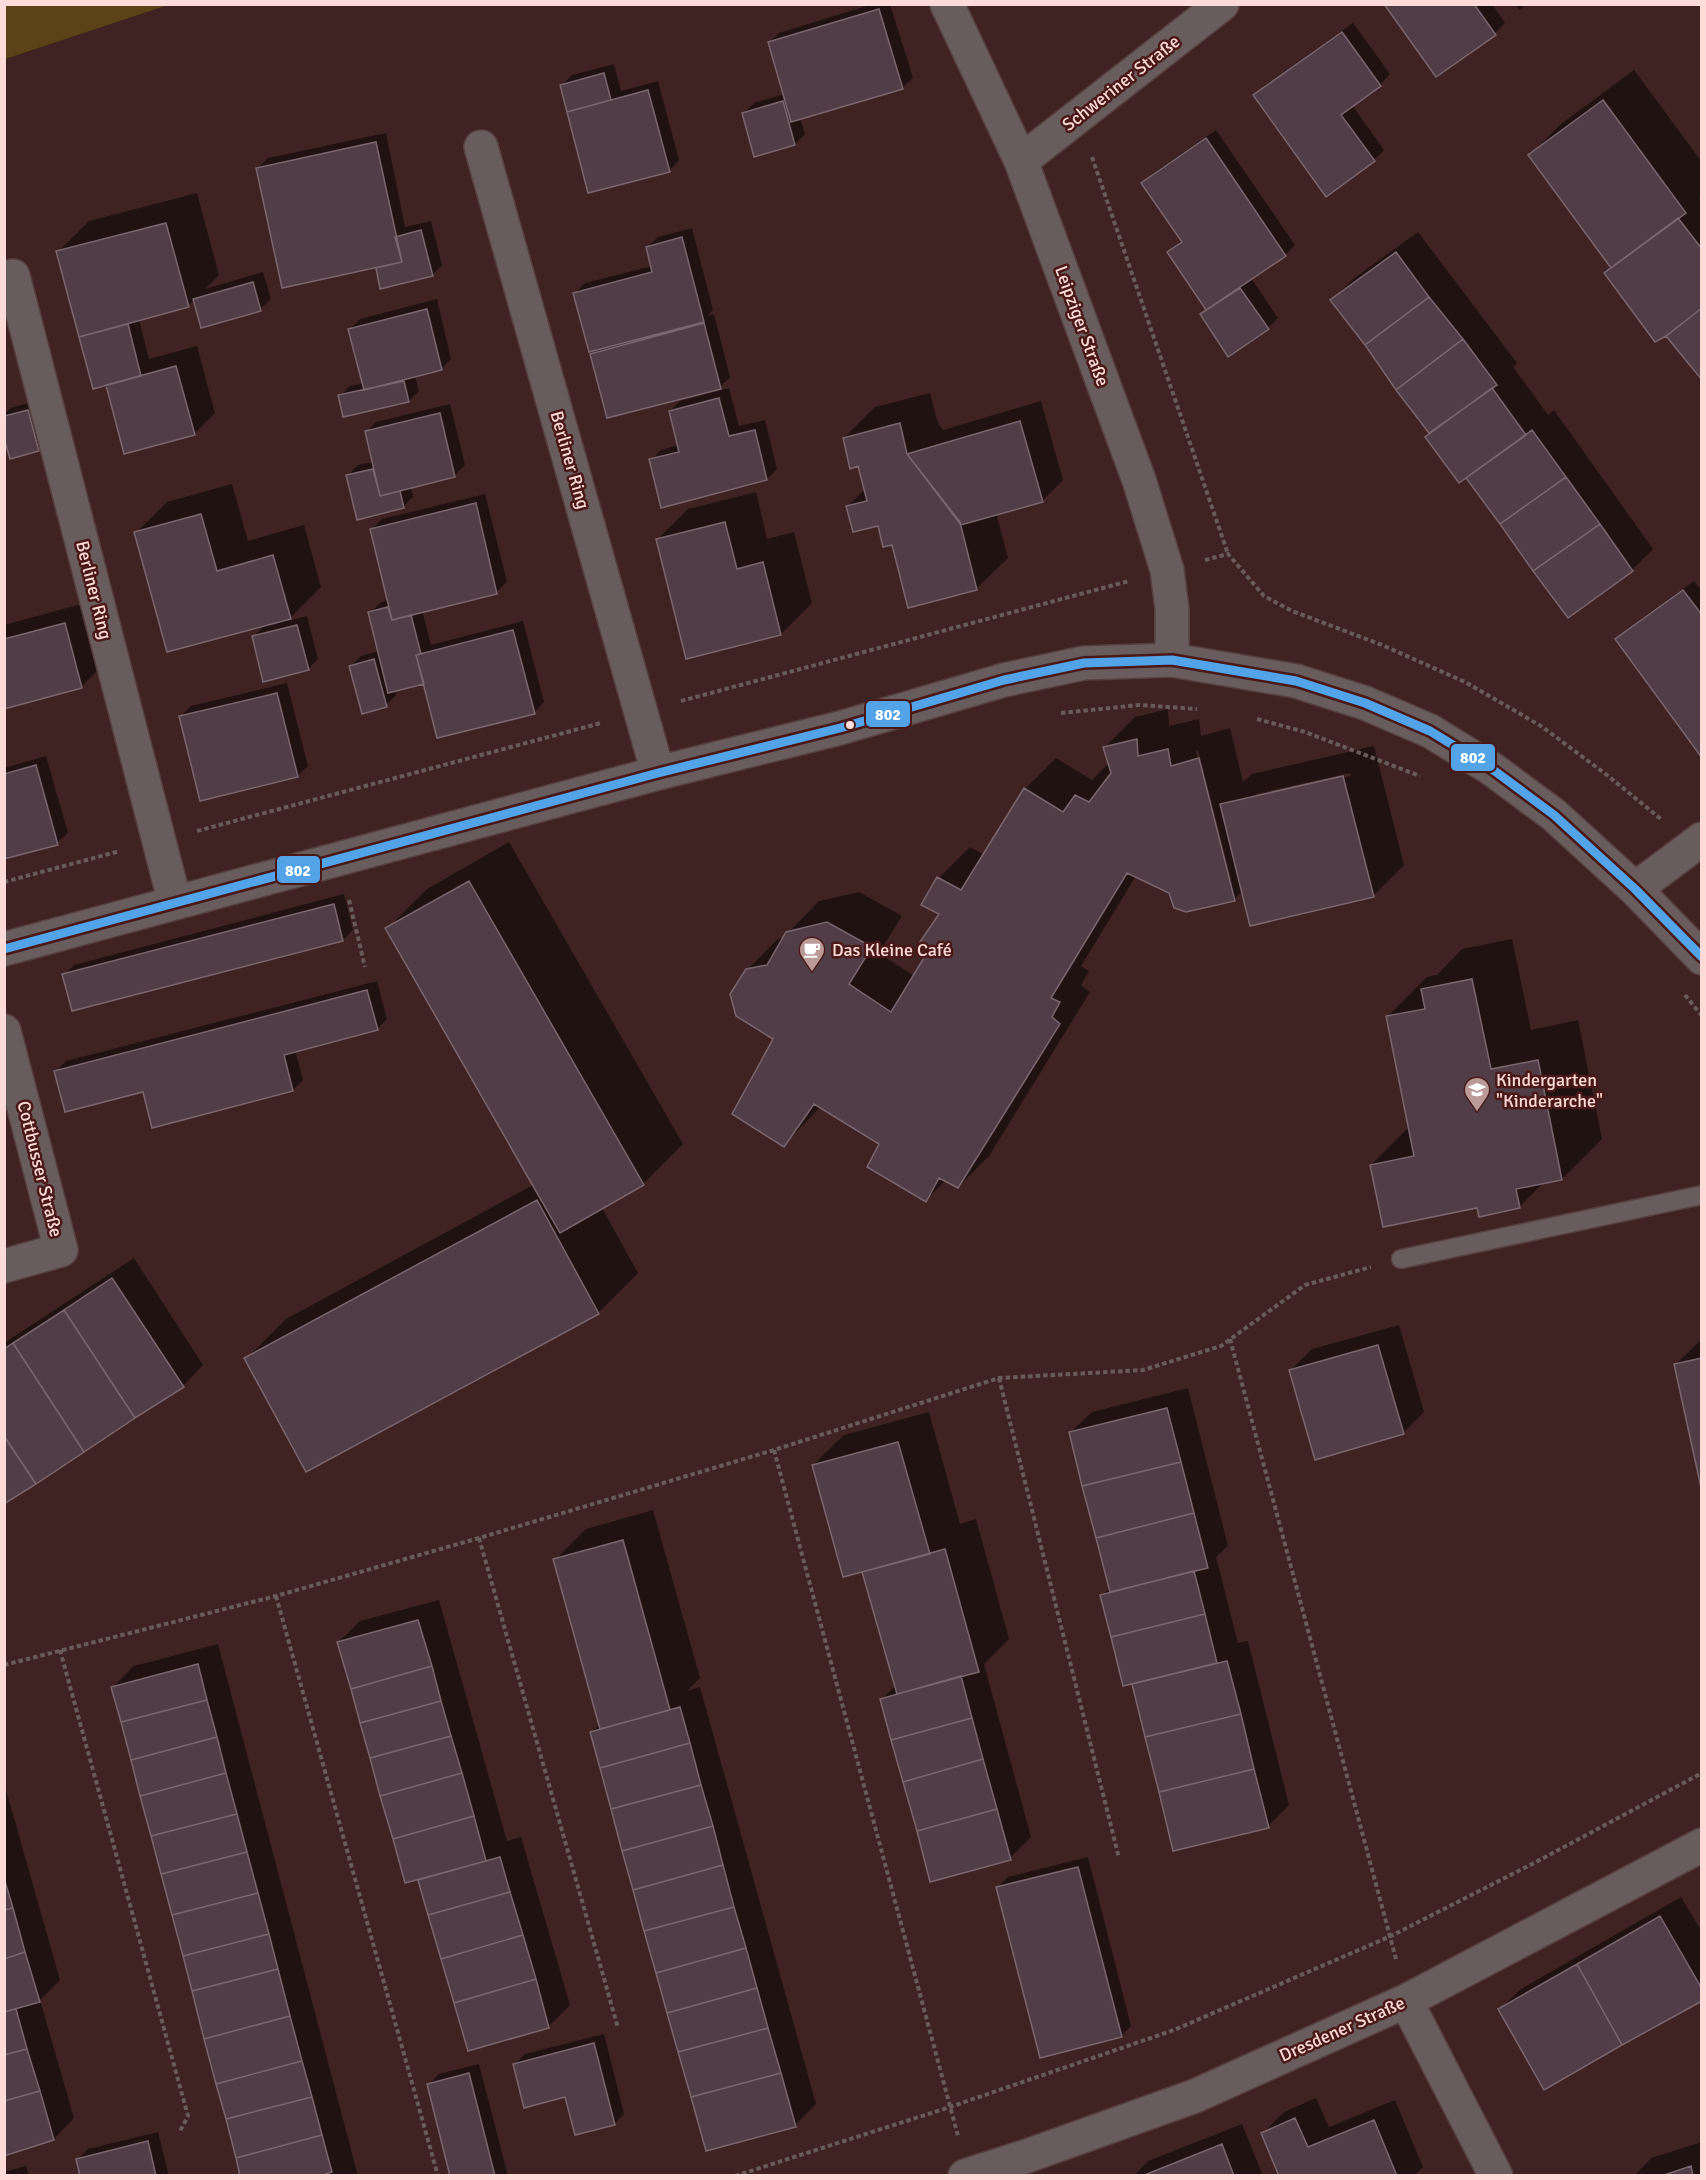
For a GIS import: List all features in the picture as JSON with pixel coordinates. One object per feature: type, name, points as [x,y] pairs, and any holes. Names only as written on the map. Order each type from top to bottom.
[{"type":"street","name":"Leipziger Straße","points":[[947,4],[1020,161],[1139,480],[1167,570],[1172,609],[1172,660]]},
{"type":"street","name":"Schweriner Straße","points":[[1020,161],[1222,4]]},
{"type":"street","name":"Berliner Ring","points":[[481,147],[658,773]]},
{"type":"street","name":"Berliner Ring","points":[[14,276],[175,903]]},
{"type":"street","points":[[4,949],[658,773],[840,728],[1004,680],[1084,663],[1172,660],[1296,681],[1365,703],[1430,731],[1492,769],[1554,815],[1635,889],[1701,958]]},
{"type":"street","points":[[1635,889],[1697,842]]},
{"type":"street","name":"Cottbusser Straße","points":[[4,1031],[61,1250],[4,1266]]},
{"type":"street","name":"Dresdener Straße","points":[[967,2175],[1195,2096],[1406,2001],[1701,1845]]},
{"type":"street","points":[[1406,2001],[1496,2175]]},
{"type":"lane","points":[[1401,1259],[1701,1195]]},
{"type":"path","points":[[1078,116],[1228,554],[1264,596],[1273,601],[1292,611],[1382,645],[1465,682],[1541,726],[1697,842]]},
{"type":"path","points":[[4,882],[1228,554]]},
{"type":"path","points":[[1056,713],[1139,705],[1205,709]]},
{"type":"path","points":[[1249,717],[1305,732],[1430,780]]},
{"type":"path","points":[[347,893],[365,967]]},
{"type":"path","points":[[1678,989],[1701,1016]]},
{"type":"path","points":[[4,1665],[276,1596],[479,1538],[774,1450],[999,1378],[1143,1370],[1221,1346],[1305,1285],[1401,1259]]},
{"type":"path","points":[[1230,1338],[1391,1936],[1406,2001]]},
{"type":"path","points":[[999,1378],[1119,1858]]},
{"type":"path","points":[[774,1450],[967,2175]]},
{"type":"path","points":[[479,1538],[618,2028]]},
{"type":"path","points":[[276,1596],[438,2175]]},
{"type":"path","points":[[60,1650],[188,2116],[179,2133]]},
{"type":"path","points":[[735,2175],[950,2107],[1174,2030],[1391,1936],[1536,1862],[1701,1773]]},
{"type":"shaded area","points":[[5,4],[168,4],[168,5],[5,59]]},
{"type":"building","points":[[1384,4],[1474,4],[1496,35],[1436,77]]},
{"type":"building","points":[[879,9],[903,89],[791,122],[768,42]]},
{"type":"building","points":[[1342,32],[1381,86],[1341,115],[1375,161],[1326,197],[1253,95]]},
{"type":"building","points":[[604,73],[611,100],[567,112],[560,85]]},
{"type":"building","points":[[648,90],[670,172],[588,193],[567,112]]},
{"type":"building","points":[[1603,100],[1686,213],[1611,268],[1528,155]]},
{"type":"building","points":[[783,101],[795,145],[754,157],[742,113]]},
{"type":"building","points":[[1206,138],[1286,256],[1206,310],[1167,252],[1182,242],[1141,183]]},
{"type":"building","points":[[376,142],[402,262],[282,288],[256,168]]},
{"type":"building","points":[[1678,218],[1702,249],[1702,308],[1655,342],[1604,273]]},
{"type":"building","points":[[166,223],[189,307],[79,337],[56,251]]},
{"type":"building","points":[[421,230],[433,276],[380,289],[376,268],[402,262],[395,237]]},
{"type":"building","points":[[682,237],[704,322],[589,352],[573,293],[652,272],[646,247]]},
{"type":"building","points":[[1396,252],[1429,297],[1365,345],[1330,300]]},
{"type":"building","points":[[253,282],[261,311],[201,328],[193,299]]},
{"type":"building","points":[[1240,288],[1269,329],[1228,357],[1200,314]]},
{"type":"building","points":[[1429,297],[1463,339],[1396,390],[1365,345]]},
{"type":"building","points":[[1702,308],[1702,380],[1666,336]]},
{"type":"building","points":[[427,309],[442,370],[364,390],[348,329]]},
{"type":"building","points":[[704,323],[721,389],[607,418],[590,354]]},
{"type":"building","points":[[128,324],[141,376],[93,389],[79,337]]},
{"type":"building","points":[[1463,339],[1497,385],[1429,433],[1396,390]]},
{"type":"building","points":[[176,366],[195,435],[124,454],[106,385]]},
{"type":"building","points":[[404,381],[409,402],[343,417],[338,395]]},
{"type":"building","points":[[1492,388],[1526,435],[1459,483],[1425,437]]},
{"type":"building","points":[[719,398],[729,436],[755,430],[767,480],[661,508],[649,459],[679,452],[669,411]]},
{"type":"building","points":[[28,410],[39,451],[10,459],[4,438],[4,416]]},
{"type":"building","points":[[440,413],[455,477],[380,496],[365,431]]},
{"type":"building","points":[[1020,421],[1043,502],[961,525],[907,454]]},
{"type":"building","points":[[900,423],[907,454],[960,522],[977,590],[908,608],[892,545],[883,547],[878,526],[853,532],[846,506],[867,501],[858,466],[850,469],[843,438]]},
{"type":"building","points":[[1532,430],[1566,477],[1500,524],[1466,478]]},
{"type":"building","points":[[373,469],[380,496],[400,491],[404,508],[357,520],[346,475]]},
{"type":"building","points":[[1566,477],[1600,524],[1533,571],[1500,524]]},
{"type":"building","points":[[476,503],[497,594],[392,620],[370,529]]},
{"type":"building","points":[[201,514],[217,571],[273,555],[291,619],[167,652],[134,532]]},
{"type":"building","points":[[725,522],[737,569],[763,562],[781,635],[686,659],[656,539]]},
{"type":"building","points":[[1600,524],[1633,571],[1568,618],[1533,571]]},
{"type":"building","points":[[1683,590],[1702,615],[1702,758],[1615,639]]},
{"type":"building","points":[[388,607],[392,620],[411,615],[421,654],[416,655],[424,684],[388,693],[368,612]]},
{"type":"building","points":[[65,623],[82,688],[4,709],[4,639]]},
{"type":"building","points":[[297,625],[309,670],[263,682],[252,636]]},
{"type":"building","points":[[513,630],[535,714],[437,738],[416,655]]},
{"type":"building","points":[[374,659],[387,707],[362,714],[349,666]]},
{"type":"building","points":[[277,693],[298,777],[200,801],[179,716]]},
{"type":"building","points":[[1137,739],[1138,756],[1168,749],[1171,766],[1199,758],[1235,901],[1186,912],[1174,908],[1169,893],[1127,873],[1051,998],[1060,1002],[1052,1017],[1060,1024],[958,1188],[939,1178],[926,1202],[867,1167],[879,1144],[814,1104],[784,1147],[732,1114],[773,1039],[736,1016],[730,994],[746,969],[767,965],[786,932],[827,922],[872,947],[849,984],[891,1012],[930,948],[920,942],[939,914],[921,905],[937,877],[961,890],[1024,788],[1063,812],[1075,795],[1089,802],[1111,773],[1103,747]]},
{"type":"building","points":[[36,765],[58,845],[4,859],[4,774]]},
{"type":"building","points":[[1343,776],[1374,897],[1250,926],[1220,804]]},
{"type":"building","points":[[469,881],[644,1185],[560,1233],[385,928]]},
{"type":"building","points":[[334,904],[343,941],[72,1011],[62,974]]},
{"type":"building","name":"Kindergarten \"Kinderarche\"","points":[[1472,979],[1491,1069],[1538,1060],[1562,1180],[1516,1189],[1520,1208],[1479,1217],[1477,1208],[1383,1227],[1370,1165],[1414,1156],[1386,1016],[1425,1009],[1421,989]]},
{"type":"building","points":[[367,990],[378,1030],[284,1055],[293,1091],[152,1128],[143,1092],[65,1112],[54,1071]]},
{"type":"building","points":[[537,1200],[599,1314],[306,1472],[244,1358]]},
{"type":"building","points":[[112,1278],[184,1387],[135,1418],[64,1310]]},
{"type":"building","points":[[64,1310],[135,1418],[84,1452],[13,1343]]},
{"type":"building","points":[[13,1343],[84,1452],[36,1484],[4,1436],[4,1349]]},
{"type":"building","points":[[1378,1345],[1404,1434],[1315,1460],[1289,1370]]},
{"type":"building","points":[[1702,1358],[1702,1492],[1674,1364]]},
{"type":"building","points":[[1167,1408],[1181,1462],[1082,1486],[1069,1432]]},
{"type":"building","points":[[4,1436],[36,1484],[4,1504]]},
{"type":"building","points":[[898,1442],[930,1554],[843,1577],[812,1465]]},
{"type":"building","points":[[1181,1462],[1194,1513],[1096,1538],[1082,1486]]},
{"type":"building","points":[[1194,1513],[1208,1568],[1110,1592],[1096,1538]]},
{"type":"building","points":[[623,1540],[670,1710],[600,1729],[553,1559]]},
{"type":"building","points":[[945,1549],[979,1672],[897,1694],[862,1572]]},
{"type":"building","points":[[1194,1571],[1205,1614],[1111,1637],[1100,1595]]},
{"type":"building","points":[[1205,1614],[1217,1663],[1123,1686],[1111,1637]]},
{"type":"building","points":[[418,1620],[432,1666],[351,1689],[337,1642]]},
{"type":"building","points":[[1227,1661],[1241,1714],[1145,1737],[1132,1684]]},
{"type":"building","points":[[198,1664],[207,1700],[121,1722],[111,1687]]},
{"type":"building","points":[[432,1666],[441,1701],[360,1723],[351,1689]]},
{"type":"building","points":[[961,1676],[972,1718],[891,1740],[880,1699]]},
{"type":"building","points":[[207,1700],[217,1737],[131,1760],[121,1722]]},
{"type":"building","points":[[441,1701],[451,1736],[370,1758],[360,1723]]},
{"type":"building","points":[[680,1707],[690,1743],[600,1768],[590,1732]]},
{"type":"building","points":[[1241,1714],[1254,1769],[1159,1792],[1145,1737]]},
{"type":"building","points":[[972,1718],[983,1759],[903,1782],[891,1740]]},
{"type":"building","points":[[451,1736],[462,1773],[380,1796],[370,1758]]},
{"type":"building","points":[[217,1737],[226,1773],[140,1796],[131,1760]]},
{"type":"building","points":[[690,1743],[701,1785],[611,1809],[600,1768]]},
{"type":"building","points":[[983,1759],[997,1809],[917,1831],[903,1782]]},
{"type":"building","points":[[1254,1769],[1269,1828],[1173,1851],[1159,1792]]},
{"type":"building","points":[[226,1773],[237,1814],[151,1836],[140,1796]]},
{"type":"building","points":[[462,1773],[474,1816],[393,1839],[380,1796]]},
{"type":"building","points":[[701,1785],[713,1826],[622,1851],[611,1809]]},
{"type":"building","points":[[997,1809],[1011,1860],[930,1882],[917,1831]]},
{"type":"building","points":[[237,1814],[247,1852],[161,1874],[151,1836]]},
{"type":"building","points":[[474,1816],[486,1861],[405,1883],[393,1839]]},
{"type":"building","points":[[713,1826],[723,1865],[633,1890],[622,1851]]},
{"type":"building","points":[[247,1852],[258,1893],[172,1915],[161,1874]]},
{"type":"building","points":[[500,1857],[510,1892],[428,1915],[418,1880]]},
{"type":"building","points":[[723,1865],[734,1907],[644,1931],[633,1890]]},
{"type":"building","points":[[1078,1867],[1122,2037],[1040,2058],[996,1887]]},
{"type":"building","points":[[4,1878],[13,1908],[4,1910]]},
{"type":"building","points":[[510,1892],[523,1935],[441,1959],[428,1915]]},
{"type":"building","points":[[258,1893],[269,1934],[183,1956],[172,1915]]},
{"type":"building","points":[[734,1907],[746,1948],[656,1973],[644,1931]]},
{"type":"building","points":[[13,1908],[25,1952],[4,1959],[4,1910]]},
{"type":"building","points":[[1660,1916],[1702,1989],[1702,2001],[1622,2045],[1577,1964]]},
{"type":"building","points":[[269,1934],[278,1969],[192,1991],[183,1956]]},
{"type":"building","points":[[523,1935],[536,1979],[454,2003],[441,1959]]},
{"type":"building","points":[[746,1948],[757,1988],[667,2013],[656,1973]]},
{"type":"building","points":[[25,1952],[40,2002],[4,2012],[4,1959]]},
{"type":"building","points":[[1577,1964],[1622,2045],[1544,2090],[1498,2009]]},
{"type":"building","points":[[278,1969],[290,2016],[204,2039],[192,1991]]},
{"type":"building","points":[[536,1979],[549,2028],[468,2051],[454,2003]]},
{"type":"building","points":[[757,1988],[768,2028],[678,2052],[667,2013]]},
{"type":"building","points":[[16,2009],[27,2049],[4,2055],[4,2012]]},
{"type":"building","points":[[290,2016],[302,2061],[216,2084],[204,2039]]},
{"type":"building","points":[[768,2028],[781,2073],[691,2097],[678,2052]]},
{"type":"building","points":[[594,2043],[615,2125],[575,2135],[565,2097],[524,2108],[513,2064]]},
{"type":"building","points":[[27,2049],[40,2091],[4,2101],[4,2055]]},
{"type":"building","points":[[302,2061],[312,2097],[226,2119],[216,2084]]},
{"type":"building","points":[[469,2073],[495,2176],[450,2176],[427,2084]]},
{"type":"building","points":[[781,2073],[796,2127],[706,2151],[691,2097]]},
{"type":"building","points":[[40,2091],[54,2140],[4,2156],[4,2101]]},
{"type":"building","points":[[312,2097],[322,2135],[236,2158],[226,2119]]},
{"type":"building","points":[[1295,2118],[1308,2147],[1374,2120],[1397,2176],[1279,2176],[1261,2133]]},
{"type":"building","points":[[322,2135],[332,2172],[319,2176],[240,2176],[236,2158]]},
{"type":"building","points":[[148,2141],[156,2176],[80,2176],[76,2159]]},
{"type":"building","points":[[1222,2144],[1234,2176],[1142,2176]]},
{"type":"building","points":[[1691,2166],[1693,2176],[1661,2176]]},
{"type":"transit line","name":"802","points":[[4,949],[658,773],[840,728],[1004,680],[1084,663],[1172,660],[1296,681],[1365,703],[1430,731],[1492,769],[1554,815],[1635,889],[1702,957]]},
{"type":"place","name":"Das Kleine Café","points":[[812,973]]},
{"type":"place","name":"Kindergarten \"Kinderarche\"","points":[[1477,1113]]}]
